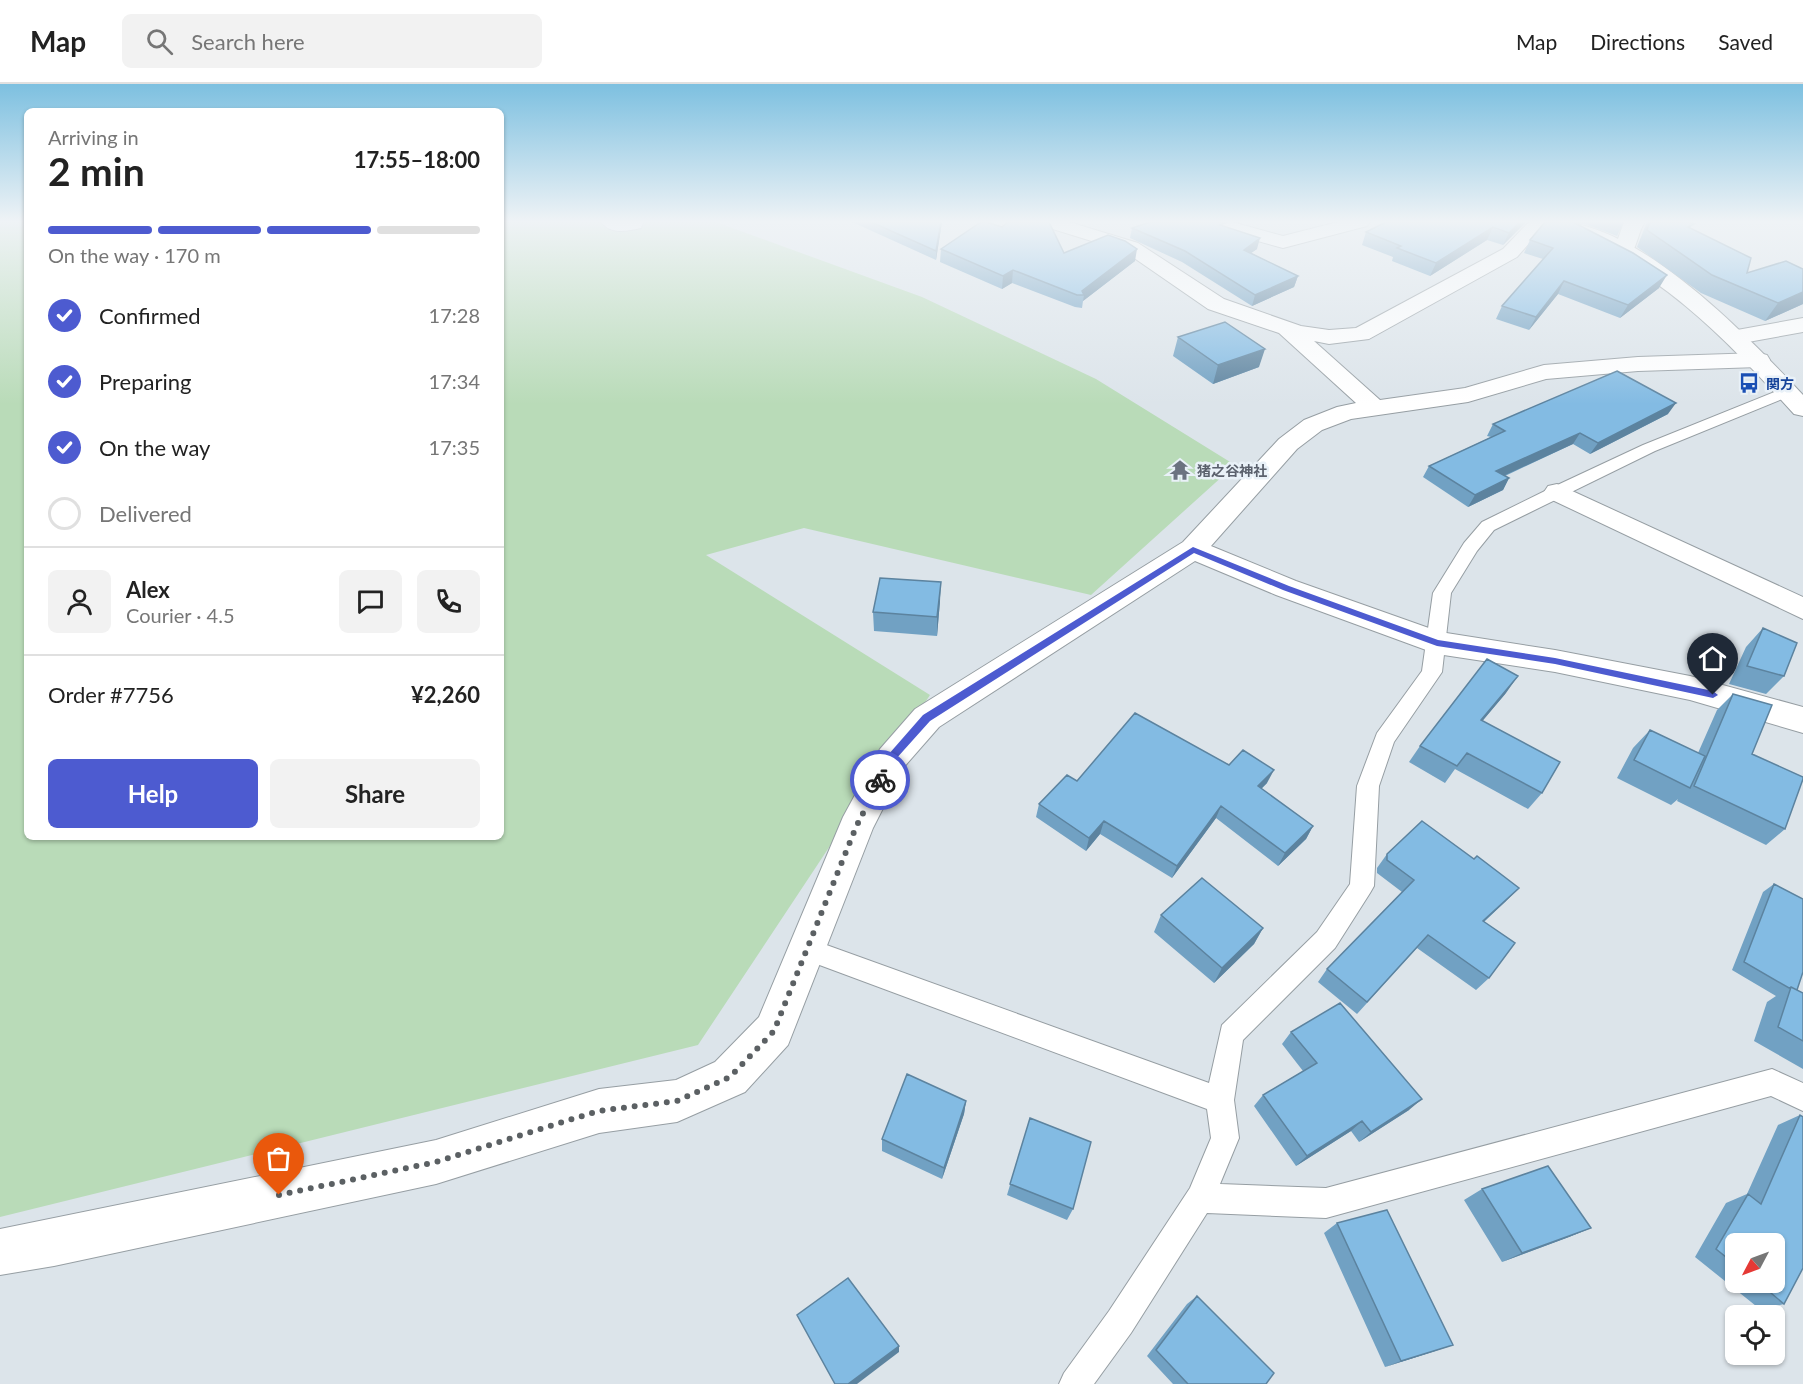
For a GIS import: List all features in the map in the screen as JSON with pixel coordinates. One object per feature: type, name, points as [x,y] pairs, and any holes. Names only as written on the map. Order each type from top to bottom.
[{"type":"street","points":[[1184,283],[1216,304],[1286,328],[1329,337],[1361,334],[1455,283]]},
{"type":"street","points":[[1673,283],[1737,337],[1803,409]]},
{"type":"street","points":[[1737,337],[1803,325]]},
{"type":"street","points":[[1286,328],[1375,408]]},
{"type":"street","points":[[0,1252],[54,1243],[436,1162],[598,1111],[677,1101],[730,1077],[774,1031],[856,827],[892,758],[927,718],[1193,549],[1296,438],[1313,425],[1346,412],[1468,395],[1544,372],[1638,364],[1759,360]]},
{"type":"street","points":[[1557,492],[1803,609]]},
{"type":"street","points":[[1193,549],[1286,588],[1437,643],[1555,661],[1690,688],[1803,720]]},
{"type":"lane","points":[[1075,1384],[1120,1322],[1200,1198],[1225,1138],[1220,1100],[1231,1034],[1326,940],[1362,886],[1368,786],[1384,739],[1432,672],[1442,593],[1470,547],[1488,526],[1649,447],[1787,392]]},
{"type":"lane","points":[[807,950],[1220,1100]]},
{"type":"lane","points":[[1200,1198],[1326,1203],[1772,1082],[1803,1097]]},
{"type":"green space","points":[[0,283],[24,283],[24,840],[504,840],[504,283],[883,283],[922,297],[1096,379],[1235,465],[1091,595],[804,528],[706,555],[930,695],[698,1045],[0,1217]]},
{"type":"building","points":[[1045,283],[1093,283],[1082,291],[1084,295],[1077,295]]},
{"type":"building","points":[[1235,283],[1283,283],[1255,295]]},
{"type":"building","points":[[1523,283],[1563,283],[1536,317],[1502,306]]},
{"type":"building","points":[[1568,283],[1657,283],[1628,305]]},
{"type":"building","points":[[1730,283],[1803,283],[1803,292],[1778,303]]},
{"type":"building","points":[[1225,322],[1265,349],[1218,365],[1178,337]]},
{"type":"building","points":[[1617,371],[1676,403],[1598,443],[1580,433],[1496,471],[1509,478],[1475,495],[1429,466],[1505,431],[1493,424]]},
{"type":"building","points":[[880,578],[941,582],[937,617],[873,612]]},
{"type":"building","points":[[1763,628],[1797,643],[1784,676],[1747,666]]},
{"type":"building","points":[[1487,659],[1518,676],[1481,720],[1560,762],[1542,793],[1467,753],[1457,766],[1420,746]]},
{"type":"building","points":[[1733,694],[1772,705],[1752,754],[1803,777],[1785,829],[1694,786]]},
{"type":"building","points":[[1135,713],[1229,765],[1243,750],[1274,770],[1258,786],[1313,826],[1285,853],[1221,806],[1177,866],[1104,821],[1089,838],[1039,804],[1067,775],[1077,781]]},
{"type":"building","points":[[1650,730],[1705,756],[1690,788],[1634,760]]},
{"type":"building","points":[[1422,821],[1474,859],[1477,856],[1519,888],[1483,921],[1515,943],[1489,978],[1428,935],[1367,1002],[1327,969],[1414,880],[1387,860],[1387,854]]},
{"type":"building","points":[[1202,878],[1263,928],[1222,968],[1161,915]]},
{"type":"building","points":[[1774,884],[1803,899],[1803,972],[1797,990],[1789,988],[1744,962]]},
{"type":"building","points":[[1791,987],[1803,993],[1803,1041],[1778,1027]]},
{"type":"building","points":[[1340,1003],[1422,1099],[1371,1132],[1362,1121],[1307,1156],[1263,1095],[1317,1063],[1291,1032]]},
{"type":"building","points":[[907,1074],[966,1101],[944,1168],[882,1139]]},
{"type":"building","points":[[1800,1115],[1803,1117],[1803,1268],[1784,1304],[1771,1293],[1785,1293],[1785,1233],[1725,1233],[1748,1194],[1761,1204]]},
{"type":"building","points":[[1030,1118],[1091,1142],[1073,1209],[1010,1184]]},
{"type":"building","points":[[1548,1166],[1591,1228],[1522,1253],[1482,1189]]},
{"type":"building","points":[[1387,1210],[1453,1345],[1401,1361],[1337,1223]]},
{"type":"building","points":[[1725,1234],[1725,1256],[1716,1249]]},
{"type":"building","points":[[848,1278],[899,1346],[848,1384],[835,1384],[797,1315]]},
{"type":"building","points":[[1197,1296],[1274,1373],[1266,1384],[1188,1384],[1156,1350]]},
{"type":"way so far","points":[[279,1195],[436,1162],[598,1111],[677,1101],[730,1077],[774,1031],[856,827],[880,780]]},
{"type":"place","name":"関方","points":[[1749,383]]},
{"type":"place","name":"猪之谷神社","points":[[1180,470]]},
{"type":"route","points":[[880,780],[892,758],[927,718],[1193,549],[1286,588],[1437,643],[1555,661],[1690,688],[1713,695]]}]
